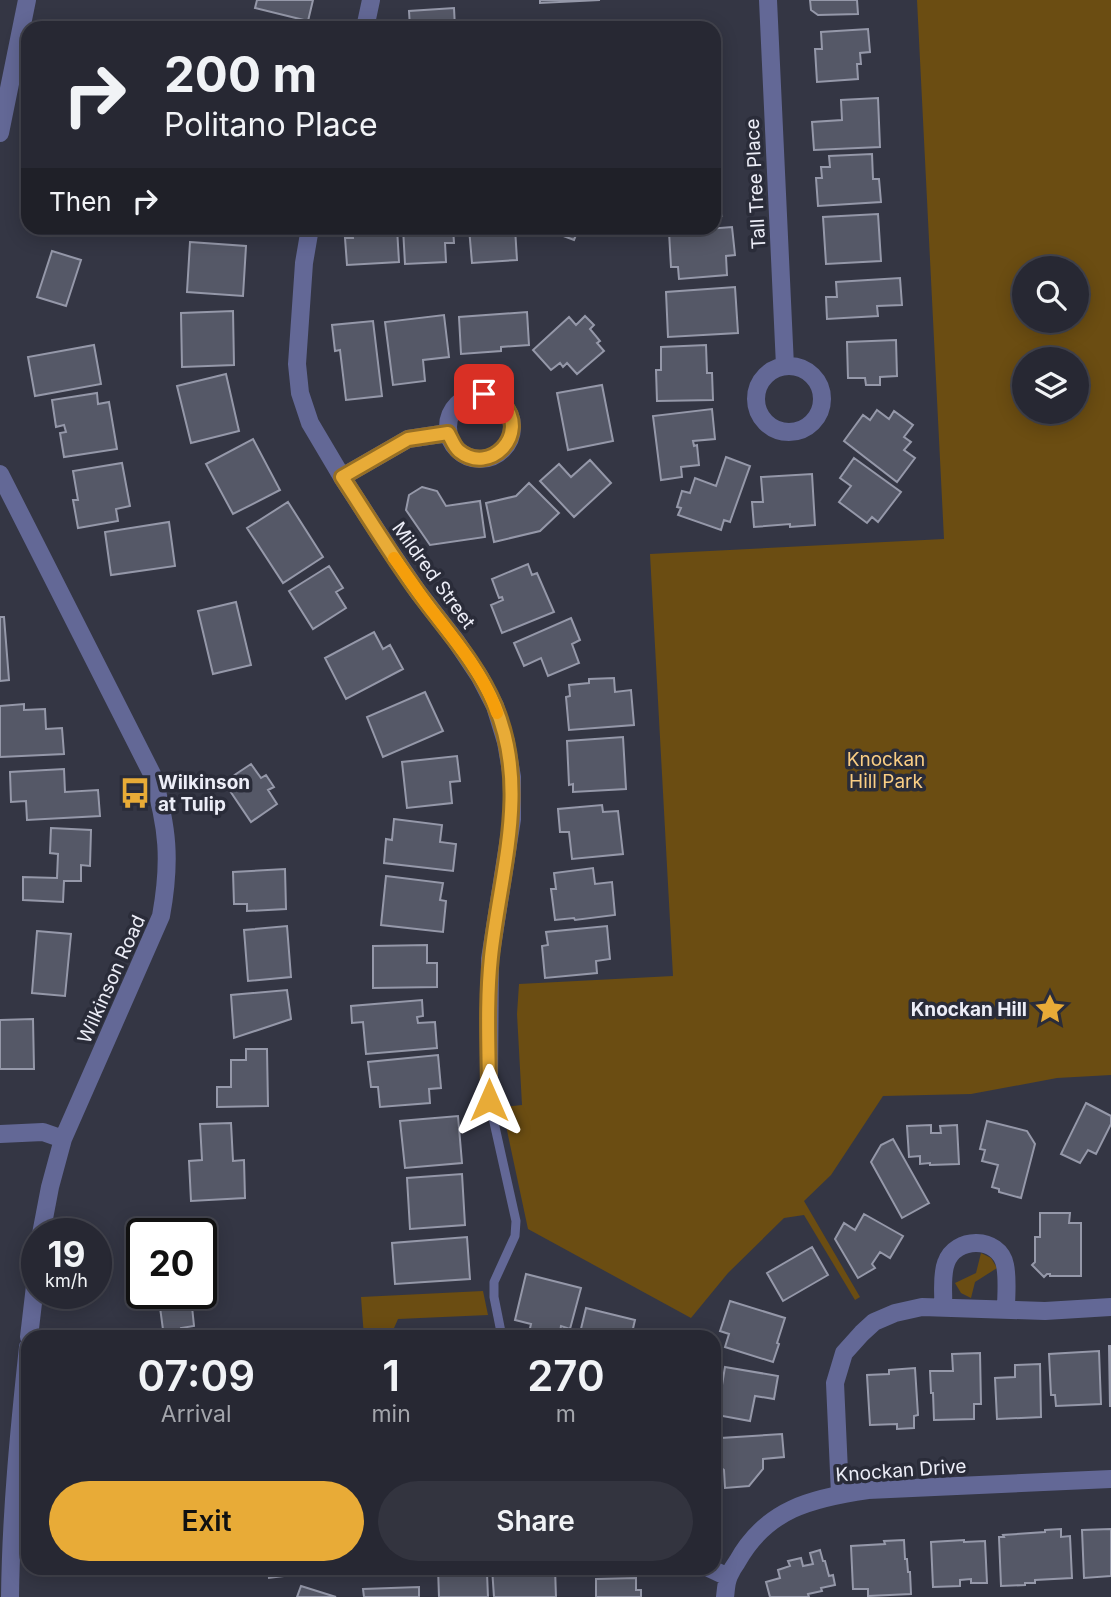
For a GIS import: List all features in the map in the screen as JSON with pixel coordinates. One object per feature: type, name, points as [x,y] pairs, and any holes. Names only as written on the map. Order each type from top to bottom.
[{"type":"street","points":[[23,21],[27,0]]},
{"type":"street","points":[[366,21],[371,0]]},
{"type":"street","name":"Tall Tree Place","points":[[768,0],[785,366]]},
{"type":"street","points":[[0,133],[21,30]]},
{"type":"street","name":"Mildred Street","points":[[309,235],[304,263],[297,364],[300,393],[310,423],[342,477],[418,592],[480,677],[495,706],[506,742],[512,777],[512,819],[490,959],[489,1080]]},
{"type":"street","points":[[342,477],[408,439],[448,433]]},
{"type":"street","name":"Wilkinson Road","points":[[0,474],[152,774],[166,831],[168,858],[162,916],[63,1139],[44,1218]]},
{"type":"street","points":[[0,1134],[43,1132],[63,1139]]},
{"type":"street","points":[[943,1307],[946,1262],[952,1253],[965,1244],[976,1242],[987,1245],[998,1253],[1005,1263],[1006,1310]]},
{"type":"street","points":[[840,1494],[835,1383],[844,1353],[874,1322],[895,1313],[922,1307],[1045,1311],[1111,1307]]},
{"type":"street","points":[[30,1330],[32,1309]]},
{"type":"street","points":[[10,1597],[15,1472],[21,1414]]},
{"type":"street","name":"Knockan Drive","points":[[725,1597],[729,1577],[744,1549],[762,1528],[783,1513],[809,1502],[868,1490],[1111,1479]]},
{"type":"street","points":[[721,1573],[729,1577]]},
{"type":"lane","points":[[489,1080],[489,1100],[516,1221],[515,1236],[494,1282],[501,1330]]},
{"type":"green space","name":"Knockan Hill Park","points":[[917,0],[1111,0],[1111,1075],[1057,1078],[971,1094],[883,1096],[831,1175],[804,1201],[860,1297],[855,1300],[804,1215],[784,1218],[728,1273],[691,1318],[528,1229],[502,1107],[522,1105],[517,1014],[519,984],[673,976],[650,554],[944,539]]},
{"type":"green space","points":[[981,1253],[991,1258],[997,1268],[975,1282],[971,1298],[961,1293],[955,1283],[976,1273]]},
{"type":"green space","points":[[483,1291],[488,1315],[398,1319],[393,1330],[363,1330],[361,1297]]},
{"type":"building","points":[[257,0],[313,0],[308,21],[255,8]]},
{"type":"building","points":[[540,0],[600,0],[540,3]]},
{"type":"building","points":[[810,0],[857,0],[858,14],[818,15],[811,10]]},
{"type":"building","points":[[454,8],[455,21],[410,21],[409,11]]},
{"type":"building","points":[[868,29],[870,52],[860,53],[861,64],[857,64],[858,79],[817,82],[815,49],[822,49],[821,32]]},
{"type":"building","points":[[878,98],[880,147],[814,150],[812,122],[842,120],[841,100]]},
{"type":"building","points":[[872,154],[873,179],[879,179],[881,202],[818,206],[816,178],[822,178],[821,167],[830,167],[829,156]]},
{"type":"building","points":[[878,214],[881,261],[826,264],[823,217]]},
{"type":"building","points":[[732,227],[735,255],[726,256],[727,275],[679,279],[678,267],[671,267],[669,235],[721,235],[721,228]]},
{"type":"building","points":[[353,235],[397,235],[399,262],[347,265],[345,238],[353,238]]},
{"type":"building","points":[[403,235],[453,235],[454,243],[445,243],[446,262],[405,264]]},
{"type":"building","points":[[470,235],[515,235],[517,260],[472,263]]},
{"type":"building","points":[[561,235],[576,235],[574,240]]},
{"type":"building","points":[[190,242],[246,246],[243,296],[187,292]]},
{"type":"building","points":[[52,251],[81,260],[66,306],[37,297]]},
{"type":"building","points":[[900,278],[902,305],[877,306],[878,316],[827,319],[826,297],[837,297],[836,282]]},
{"type":"building","points":[[735,287],[738,333],[668,337],[666,292]]},
{"type":"building","points":[[233,311],[234,365],[182,367],[181,313]]},
{"type":"building","points":[[527,312],[529,345],[501,347],[501,351],[461,354],[459,317]]},
{"type":"building","points":[[444,315],[449,357],[423,360],[425,381],[393,385],[385,322]]},
{"type":"building","points":[[585,316],[594,325],[590,329],[604,351],[577,374],[567,363],[563,367],[560,363],[551,370],[533,350],[569,317],[576,325]]},
{"type":"building","points":[[373,321],[382,396],[346,400],[340,350],[335,351],[332,325]]},
{"type":"building","points":[[896,340],[897,376],[880,377],[880,385],[866,385],[865,378],[848,378],[847,342]]},
{"type":"building","points":[[94,345],[101,384],[35,396],[28,357]]},
{"type":"building","points":[[706,345],[707,373],[712,373],[713,400],[657,401],[656,370],[661,370],[661,347]]},
{"type":"building","points":[[226,374],[239,431],[191,443],[177,386]]},
{"type":"building","points":[[602,385],[613,441],[568,450],[557,393]]},
{"type":"building","points":[[97,393],[98,404],[109,402],[117,449],[64,457],[60,433],[66,432],[64,425],[56,427],[52,400]]},
{"type":"building","points":[[712,409],[715,439],[693,441],[694,446],[697,445],[699,465],[681,467],[682,477],[661,480],[653,416]]},
{"type":"building","points":[[877,410],[889,419],[894,411],[913,425],[904,437],[911,442],[904,450],[915,458],[897,482],[844,441],[863,415],[870,420]]},
{"type":"building","points":[[253,439],[280,490],[233,514],[206,464]]},
{"type":"building","points":[[726,457],[750,466],[730,522],[724,520],[721,530],[678,515],[681,508],[677,507],[682,491],[690,493],[695,478],[716,486]]},
{"type":"building","points":[[854,458],[901,492],[878,522],[872,517],[867,523],[839,502],[851,486],[840,478]]},
{"type":"building","points":[[590,460],[611,483],[574,517],[540,481],[559,464],[571,477]]},
{"type":"building","points":[[122,463],[130,506],[116,509],[118,521],[78,528],[73,500],[78,500],[73,471]]},
{"type":"building","points":[[812,474],[815,525],[754,527],[752,502],[763,502],[761,477]]},
{"type":"building","points":[[529,483],[559,513],[540,531],[494,542],[486,503],[516,496]]},
{"type":"building","points":[[422,487],[437,491],[446,506],[480,501],[485,537],[430,545],[406,510],[409,495]]},
{"type":"building","points":[[288,502],[323,557],[283,583],[247,528]]},
{"type":"building","points":[[169,522],[175,566],[111,575],[105,532]]},
{"type":"building","points":[[528,564],[532,575],[537,573],[554,612],[502,633],[491,605],[503,600],[502,597],[499,598],[492,579]]},
{"type":"building","points":[[329,566],[343,588],[336,592],[346,608],[313,629],[289,591]]},
{"type":"building","points":[[236,602],[251,665],[213,674],[198,611]]},
{"type":"building","points":[[0,617],[4,617],[9,680],[0,681]]},
{"type":"building","points":[[571,618],[580,640],[572,644],[579,663],[548,676],[541,658],[524,666],[514,643]]},
{"type":"building","points":[[374,632],[383,649],[390,645],[403,669],[346,699],[325,658]]},
{"type":"building","points":[[614,678],[615,692],[631,690],[634,725],[569,730],[566,697],[570,696],[569,685],[589,683],[589,679]]},
{"type":"building","points":[[425,692],[443,731],[383,757],[367,717]]},
{"type":"building","points":[[24,704],[24,710],[45,709],[46,729],[62,728],[64,754],[0,757],[0,706]]},
{"type":"building","points":[[623,737],[626,789],[573,792],[573,784],[569,785],[567,741]]},
{"type":"building","points":[[457,756],[460,781],[450,782],[452,803],[407,808],[402,762]]},
{"type":"building","points":[[251,764],[261,778],[266,775],[274,787],[268,790],[277,804],[251,822],[224,782]]},
{"type":"building","points":[[64,769],[65,792],[98,790],[100,816],[27,820],[26,801],[11,802],[10,772]]},
{"type":"building","points":[[602,805],[603,812],[618,811],[623,854],[572,859],[569,832],[560,832],[558,809]]},
{"type":"building","points":[[394,819],[442,825],[440,842],[456,844],[453,871],[384,863],[386,839],[392,840]]},
{"type":"building","points":[[51,828],[91,830],[90,866],[81,865],[81,881],[64,881],[63,902],[23,900],[23,877],[57,878],[58,854],[50,853]]},
{"type":"building","points":[[593,868],[595,884],[612,882],[615,915],[555,920],[551,889],[556,889],[554,873]]},
{"type":"building","points":[[285,869],[286,909],[247,911],[247,904],[234,904],[233,872]]},
{"type":"building","points":[[386,876],[443,883],[440,900],[446,901],[443,932],[381,925]]},
{"type":"building","points":[[287,926],[291,977],[248,981],[244,930]]},
{"type":"building","points":[[607,926],[610,959],[596,961],[597,973],[545,978],[542,946],[548,945],[546,932]]},
{"type":"building","points":[[37,931],[71,934],[65,996],[32,993]]},
{"type":"building","points":[[427,945],[427,963],[437,963],[437,987],[373,988],[373,946]]},
{"type":"building","points":[[287,990],[291,1019],[234,1038],[231,995]]},
{"type":"building","points":[[422,1000],[423,1016],[417,1017],[418,1023],[435,1022],[437,1048],[366,1054],[363,1022],[352,1023],[351,1006]]},
{"type":"building","points":[[33,1019],[34,1069],[0,1069],[0,1020]]},
{"type":"building","points":[[246,1049],[267,1049],[268,1106],[217,1107],[217,1087],[231,1087],[231,1060],[246,1060]]},
{"type":"building","points":[[438,1055],[441,1088],[429,1089],[430,1103],[380,1107],[378,1087],[371,1087],[368,1062]]},
{"type":"building","points":[[1086,1103],[1111,1116],[1111,1124],[1096,1154],[1088,1150],[1080,1163],[1061,1154]]},
{"type":"building","points":[[458,1116],[462,1163],[405,1168],[400,1121]]},
{"type":"building","points":[[987,1121],[1027,1131],[1035,1144],[1021,1198],[999,1192],[999,1189],[992,1187],[998,1165],[982,1161],[985,1150],[980,1149]]},
{"type":"building","points":[[231,1123],[233,1161],[244,1160],[245,1198],[191,1201],[189,1161],[202,1160],[200,1124]]},
{"type":"building","points":[[931,1125],[931,1133],[941,1133],[940,1126],[957,1125],[959,1164],[920,1164],[920,1156],[909,1157],[907,1126]]},
{"type":"building","points":[[893,1139],[929,1203],[902,1218],[871,1162],[881,1145]]},
{"type":"building","points":[[462,1174],[465,1225],[410,1229],[407,1178]]},
{"type":"building","points":[[1040,1213],[1070,1213],[1069,1223],[1081,1223],[1081,1276],[1047,1274],[1044,1277],[1032,1265],[1035,1262],[1035,1237],[1040,1237]]},
{"type":"building","points":[[864,1214],[903,1236],[890,1258],[880,1252],[872,1264],[875,1268],[858,1278],[835,1239],[844,1223],[855,1230]]},
{"type":"building","points":[[467,1237],[470,1279],[395,1284],[392,1243]]},
{"type":"building","points":[[812,1247],[828,1275],[783,1301],[767,1273]]},
{"type":"building","points":[[526,1274],[581,1288],[570,1329],[561,1326],[560,1330],[530,1330],[531,1324],[515,1320]]},
{"type":"building","points":[[730,1301],[785,1318],[773,1362],[725,1347],[729,1334],[720,1330]]},
{"type":"building","points":[[586,1308],[635,1320],[633,1330],[581,1330]]},
{"type":"building","points":[[160,1309],[192,1309],[194,1326],[181,1330],[163,1330]]},
{"type":"building","points":[[1111,1346],[1111,1406],[1110,1406]]},
{"type":"building","points":[[1099,1351],[1101,1404],[1056,1406],[1055,1395],[1051,1395],[1049,1354]]},
{"type":"building","points":[[980,1353],[981,1404],[974,1404],[974,1419],[934,1420],[930,1371],[953,1371],[952,1354]]},
{"type":"building","points":[[1040,1364],[1041,1417],[997,1419],[995,1378],[1015,1377],[1015,1365]]},
{"type":"building","points":[[725,1367],[778,1376],[774,1399],[755,1396],[750,1421],[721,1416]]},
{"type":"building","points":[[915,1368],[918,1415],[914,1416],[914,1428],[897,1429],[897,1424],[870,1425],[867,1375],[889,1374],[889,1370]]},
{"type":"building","points":[[782,1434],[784,1457],[763,1459],[763,1469],[749,1486],[725,1488],[724,1470],[721,1468],[721,1438]]},
{"type":"building","points":[[1061,1529],[1061,1537],[1070,1536],[1072,1578],[1035,1580],[1035,1583],[1025,1585],[1001,1586],[999,1537]]},
{"type":"building","points":[[1111,1529],[1111,1576],[1084,1578],[1082,1530]]},
{"type":"building","points":[[904,1540],[911,1594],[868,1596],[868,1589],[853,1589],[851,1546]]},
{"type":"building","points":[[985,1541],[987,1583],[971,1583],[971,1579],[960,1580],[960,1586],[933,1587],[931,1542]]},
{"type":"building","points":[[820,1550],[829,1576],[833,1575],[835,1585],[808,1594],[809,1597],[770,1597],[766,1582],[780,1578],[778,1570],[790,1566],[788,1561],[801,1558],[803,1566],[813,1564],[810,1553]]},
{"type":"building","points":[[269,1575],[293,1575],[269,1578]]},
{"type":"building","points":[[438,1575],[487,1575],[488,1597],[439,1597]]},
{"type":"building","points":[[492,1575],[555,1575],[556,1597],[494,1597]]},
{"type":"building","points":[[636,1578],[636,1590],[641,1590],[641,1597],[596,1597],[596,1579]]},
{"type":"building","points":[[301,1586],[336,1597],[297,1597]]},
{"type":"building","points":[[419,1587],[419,1597],[364,1597],[363,1589]]},
{"type":"slow traffic","points":[[394,558],[480,677],[497,713]]},
{"type":"place","name":"Wilkinson at Tulip","points":[[135,793]]},
{"type":"place","name":"Knockan Hill","points":[[1050,1009]]},
{"type":"route","points":[[484,394],[502,403],[512,421],[509,441],[495,455],[475,459],[457,450],[448,433],[408,439],[342,477],[418,592],[480,677],[495,706],[506,742],[512,777],[512,819],[490,959],[489,1100]]}]
